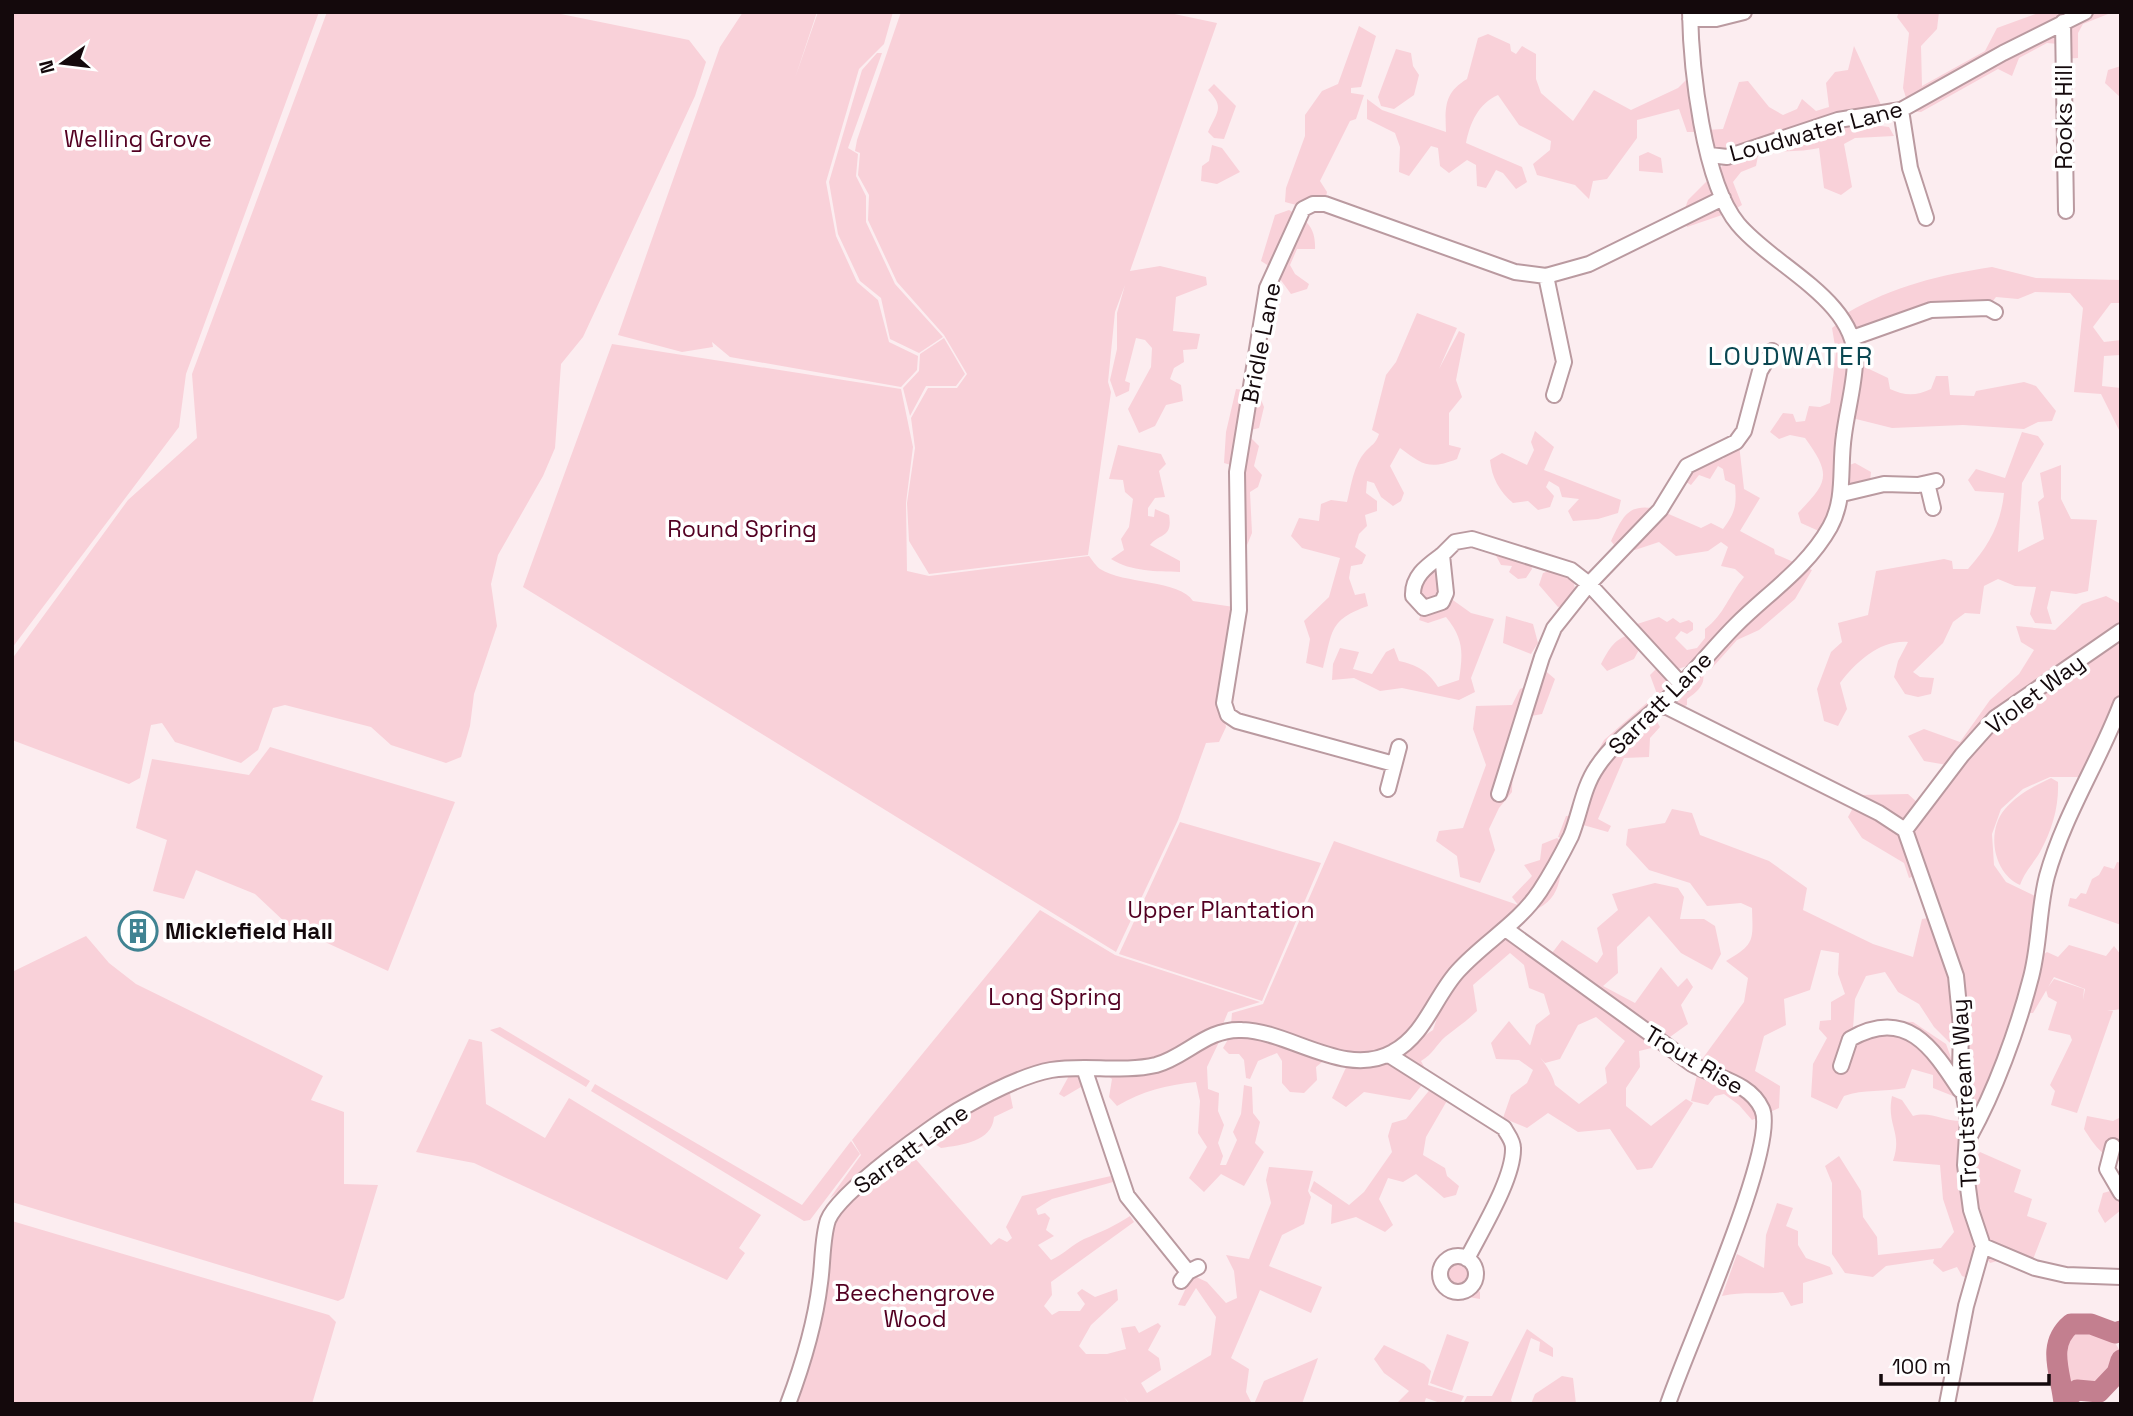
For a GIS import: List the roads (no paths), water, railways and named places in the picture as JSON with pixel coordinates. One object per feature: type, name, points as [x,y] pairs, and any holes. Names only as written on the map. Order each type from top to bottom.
[{"type":"street","points":[[1690,15],[1715,16],[1744,12]]},
{"type":"street","name":"Loudwater Lane","points":[[1690,15],[1695,94],[1710,155],[1727,157],[1838,120],[1901,110],[2085,12]]},
{"type":"street","name":"Rooks Hill","points":[[2063,22],[2066,211]]},
{"type":"street","points":[[1901,110],[1910,167],[1928,219]]},
{"type":"street","points":[[1710,155],[1723,198],[1738,224],[1841,316],[1855,337],[1896,320],[1931,310],[1946,316],[1988,309],[1995,312]]},
{"type":"street","name":"Bridle Lane","points":[[1394,764],[1237,721],[1228,715],[1224,703],[1239,610],[1237,472],[1267,288],[1303,209],[1325,204],[1515,272],[1546,276],[1589,264],[1723,198]]},
{"type":"street","points":[[1546,276],[1564,362],[1553,396]]},
{"type":"street","name":"Sarratt Lane","points":[[788,1404],[803,1366],[814,1322],[828,1220],[842,1200],[961,1108],[1049,1070],[1124,1069],[1158,1064],[1203,1038],[1236,1029],[1270,1033],[1333,1056],[1365,1060],[1389,1055],[1403,1045],[1431,1013],[1456,973],[1507,930],[1540,890],[1570,837],[1594,771],[1615,745],[1682,685],[1736,625],[1788,579],[1817,548],[1834,521],[1842,494],[1842,445],[1856,365],[1855,337]]},
{"type":"street","points":[[1499,794],[1542,657],[1554,628],[1589,584],[1660,510],[1687,466],[1736,442],[1744,431],[1754,390],[1772,360]]},
{"type":"street","points":[[1842,494],[1884,484],[1932,482],[1933,508]]},
{"type":"street","points":[[1441,555],[1455,542],[1472,539],[1571,570],[1589,584],[1682,685]]},
{"type":"street","name":"Violet Way","points":[[1905,830],[1962,755],[1995,718],[2121,631]]},
{"type":"street","points":[[1661,704],[1879,813],[1905,830]]},
{"type":"street","points":[[1967,1141],[1987,1102],[2031,980],[2048,874],[2076,800],[2093,772],[2121,704]]},
{"type":"street","points":[[1388,789],[1399,747]]},
{"type":"street","name":"Troutstream Way","points":[[1905,830],[1956,976],[1962,1094],[1968,1120],[1965,1165],[1971,1210],[1983,1246]]},
{"type":"street","name":"Trout Rise","points":[[1507,930],[1692,1064],[1712,1075],[1748,1088],[1763,1110],[1765,1131],[1742,1212],[1668,1404]]},
{"type":"street","points":[[1841,1066],[1850,1039],[1868,1029],[1897,1028],[1919,1036],[1936,1053],[1962,1094]]},
{"type":"street","points":[[1389,1055],[1504,1128],[1513,1144],[1512,1158],[1503,1184],[1467,1259]]},
{"type":"street","points":[[1084,1068],[1127,1196],[1189,1273]]},
{"type":"street","points":[[2113,1146],[2107,1169],[2121,1193]]},
{"type":"street","points":[[1947,1404],[1966,1306],[1983,1246],[2035,1268],[2066,1275],[2119,1274]]},
{"type":"waterway","points":[[2064,1404],[2057,1361],[2063,1333],[2071,1324],[2091,1324],[2115,1333],[2121,1331]]},
{"type":"waterway","points":[[2064,1400],[2077,1390],[2099,1392],[2117,1373],[2121,1360]]},
{"type":"place","name":"Micklefield Hall","points":[[138,931]]},
{"type":"district","name":"LOUDWATER","points":[[1791,356]]},
{"type":"park label","name":"Welling Grove","points":[[138,139]]},
{"type":"park label","name":"Round Spring","points":[[742,529]]},
{"type":"park label","name":"Upper Plantation","points":[[1221,910]]},
{"type":"park label","name":"Long Spring","points":[[1055,997]]},
{"type":"park label","name":"Beechengrove Wood","points":[[915,1306]]}]
